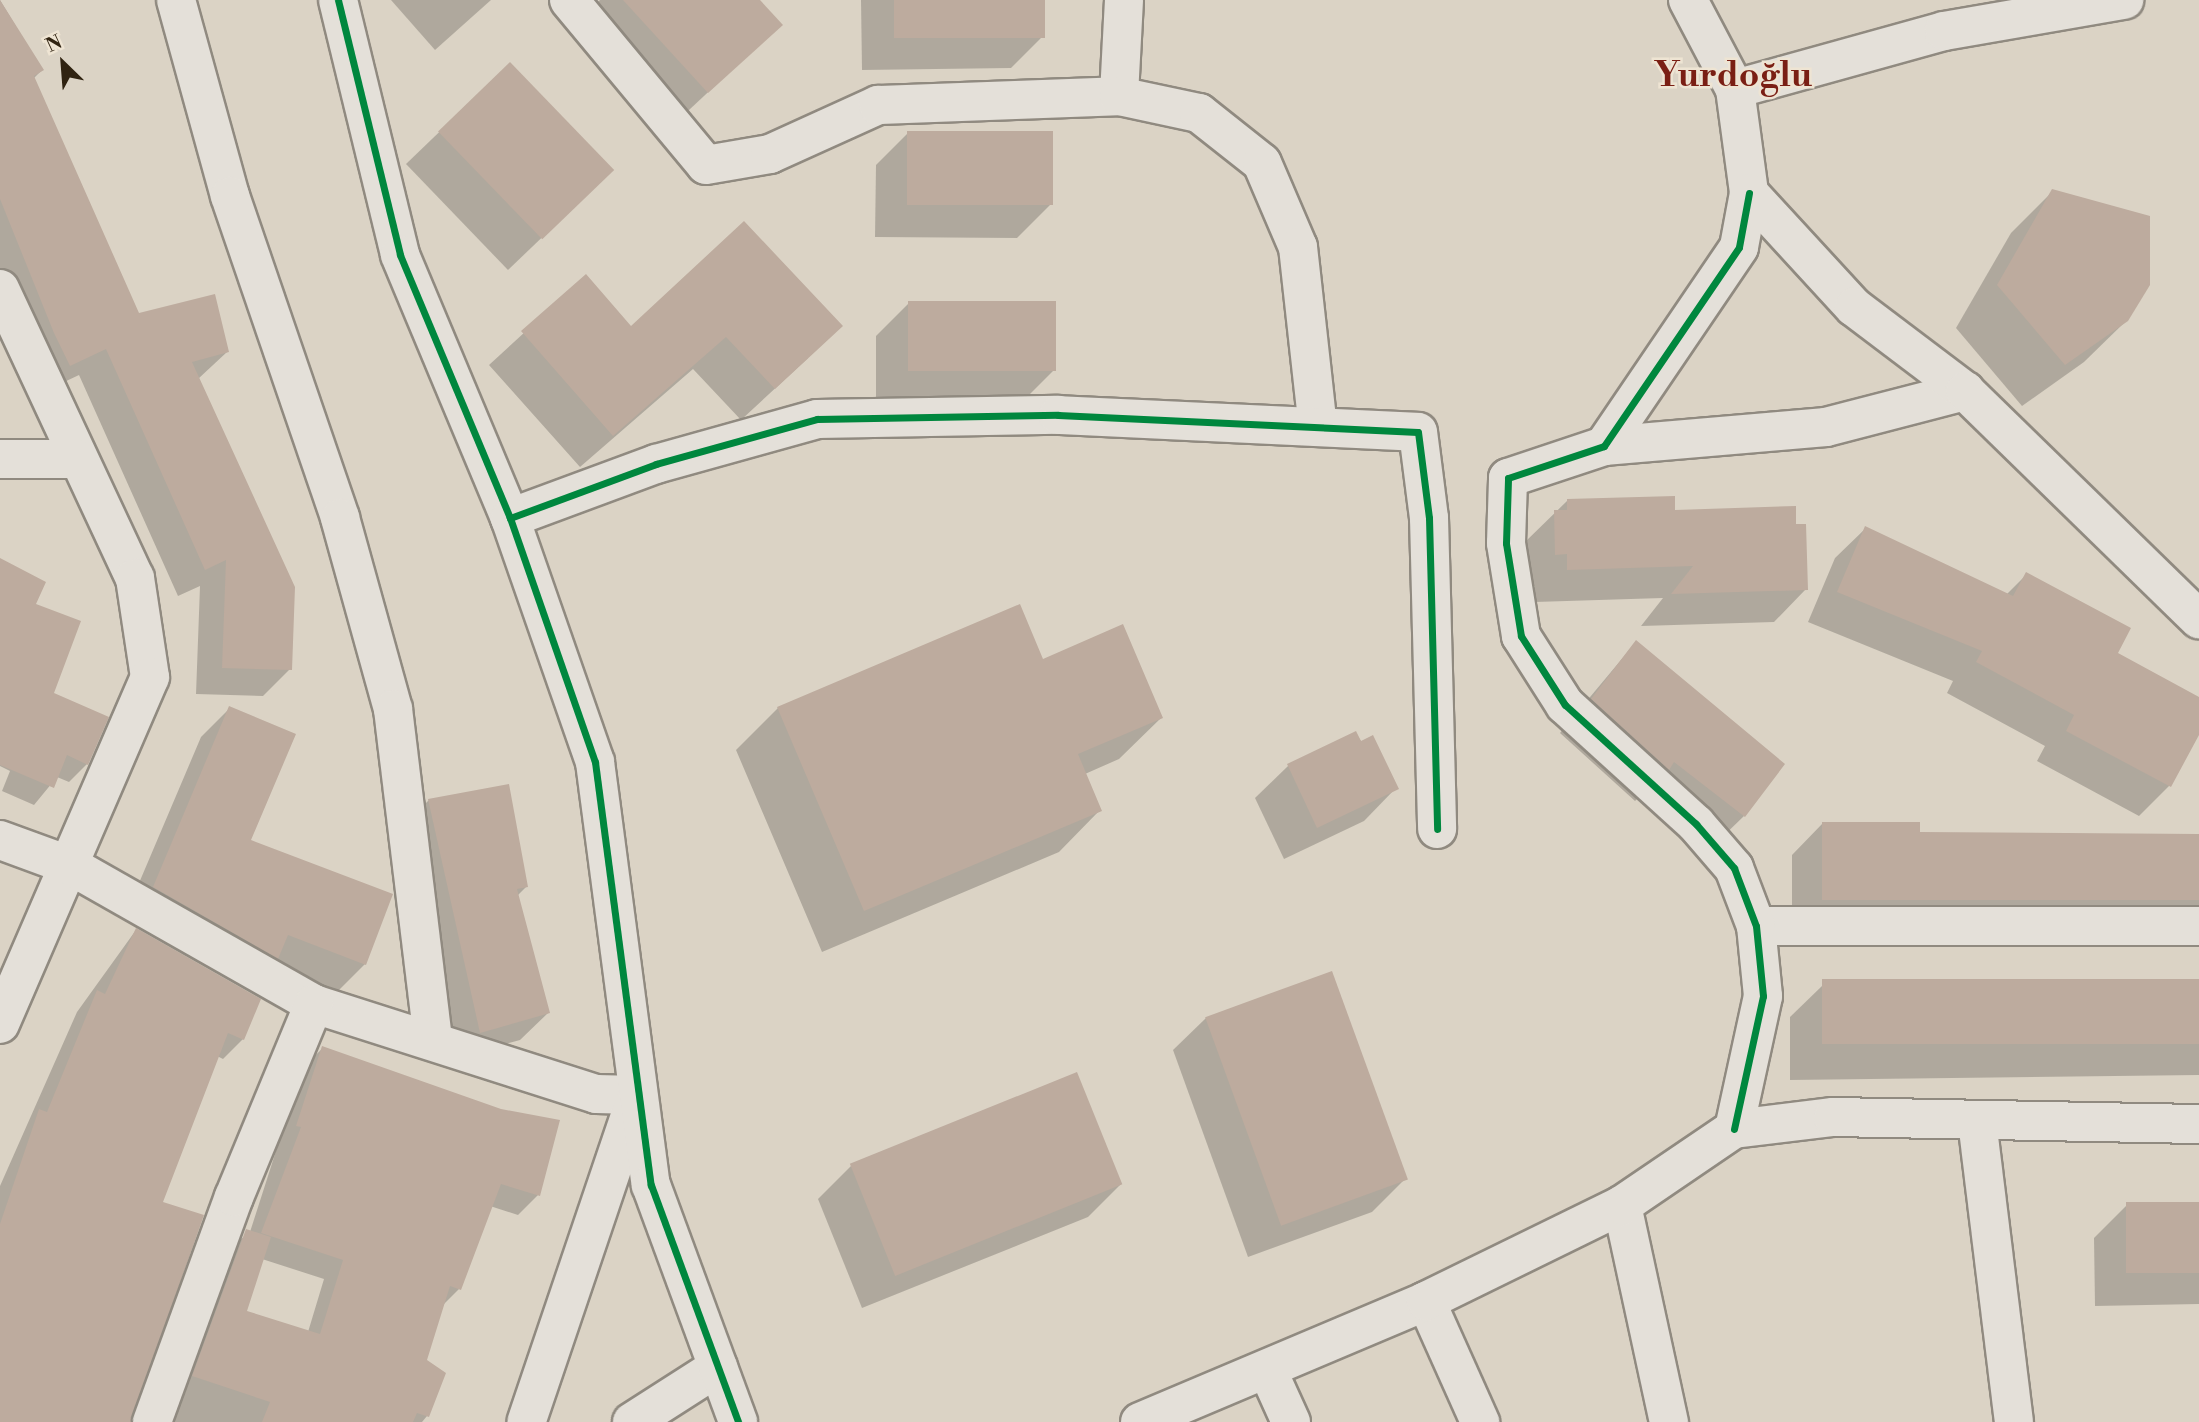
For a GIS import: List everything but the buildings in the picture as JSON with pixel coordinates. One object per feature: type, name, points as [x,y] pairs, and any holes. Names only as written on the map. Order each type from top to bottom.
[{"type":"street","points":[[176,0],[230,196],[340,518],[393,709],[433,1039]]},
{"type":"street","points":[[338,0],[400,255],[510,517],[595,762],[651,1185],[738,1422]]},
{"type":"street","points":[[569,0],[706,165],[770,154],[878,105],[1119,96],[1199,114],[1262,163],[1298,247],[1318,427]]},
{"type":"street","points":[[1119,96],[1124,0]]},
{"type":"street","points":[[1604,446],[1739,247],[1749,193],[1735,89],[1688,0]]},
{"type":"street","points":[[1735,89],[1998,9],[2124,0]]},
{"type":"street","points":[[1749,193],[1854,307],[1965,391],[2199,619]]},
{"type":"street","points":[[0,289],[135,578],[150,677],[71,866],[0,1024]]},
{"type":"street","points":[[1734,1129],[1763,996],[1756,926],[1734,868],[1696,824],[1565,705],[1521,636],[1506,543],[1508,478],[1604,446],[1826,427],[1965,391]]},
{"type":"street","points":[[510,517],[656,464],[817,419],[1058,415],[1418,432],[1429,518],[1437,829]]},
{"type":"street","points":[[0,459],[78,459]]},
{"type":"street","points":[[0,840],[71,866],[314,1004],[433,1039],[596,1094],[637,1095]]},
{"type":"street","points":[[1756,926],[2199,926]]},
{"type":"street","points":[[152,1422],[234,1197],[314,1004]]},
{"type":"street","points":[[526,1422],[637,1095]]},
{"type":"street","points":[[1140,1422],[1426,1301],[1622,1205],[1734,1129],[1833,1117],[2199,1125]]},
{"type":"street","points":[[1977,1121],[2020,1422]]},
{"type":"street","points":[[1622,1205],[1669,1422]]},
{"type":"street","points":[[1426,1301],[1480,1422]]},
{"type":"street","points":[[632,1422],[718,1367]]},
{"type":"street","points":[[1267,1369],[1291,1422]]},
{"type":"cycle path","points":[[338,0],[400,255],[510,518],[595,762],[651,1185],[738,1422]]},
{"type":"cycle path","points":[[1734,1129],[1763,996],[1756,926],[1734,868],[1696,824],[1565,705],[1521,636],[1506,543],[1508,478],[1604,446],[1739,247],[1749,193]]},
{"type":"cycle path","points":[[510,518],[656,464],[817,419],[1058,415],[1418,432],[1429,518],[1437,829]]},
{"type":"district","name":"Yurdoğlu","points":[[1733,76]]}]
